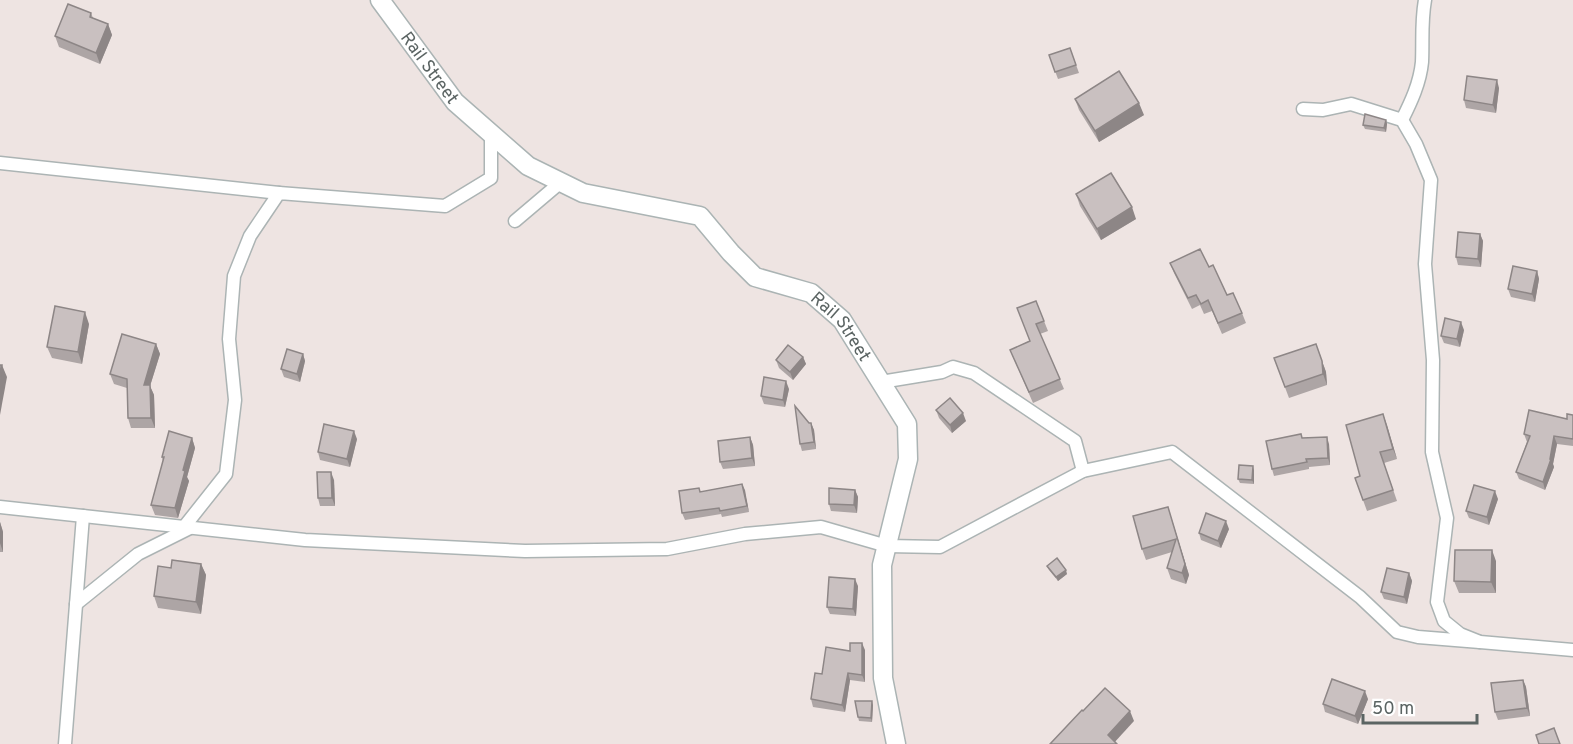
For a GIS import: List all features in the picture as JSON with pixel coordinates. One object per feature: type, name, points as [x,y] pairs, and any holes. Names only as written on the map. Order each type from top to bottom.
[{"type":"street","name":"Rail Street","points":[[380,0],[455,102],[528,166],[583,193],[700,216],[755,277],[811,293],[842,320],[907,424],[908,459],[882,565],[883,678],[896,744]]},
{"type":"street","points":[[1402,120],[1414,94],[1422,64],[1422,18],[1425,0]]},
{"type":"street","points":[[1304,109],[1323,110],[1351,104],[1402,120],[1416,144],[1431,180],[1425,264],[1433,360],[1432,452],[1447,518],[1437,602],[1444,621],[1461,634],[1480,642]]},
{"type":"street","points":[[0,163],[279,193],[445,206],[491,178],[491,133]]},
{"type":"street","points":[[515,221],[561,182]]},
{"type":"street","points":[[76,604],[138,554],[188,527],[226,474],[235,400],[229,339],[234,276],[250,236],[279,193]]},
{"type":"street","points":[[881,382],[942,372],[953,367],[974,373],[1075,441],[1083,471]]},
{"type":"street","points":[[0,507],[305,540],[525,552],[667,549],[745,534],[821,527],[887,546],[940,547],[1083,471],[1172,452],[1360,597],[1397,632],[1418,637],[1573,650]]},
{"type":"street","points":[[65,744],[83,516]]},
{"type":"building","points":[[68,4],[91,13],[90,17],[108,24],[96,53],[55,36]]},
{"type":"building","points":[[1070,48],[1076,65],[1055,72],[1049,55]]},
{"type":"building","points":[[1119,71],[1139,103],[1095,131],[1075,99]]},
{"type":"building","points":[[1467,76],[1497,80],[1493,105],[1464,100]]},
{"type":"building","points":[[1365,114],[1386,120],[1384,128],[1363,125]]},
{"type":"building","points":[[1111,173],[1132,207],[1097,229],[1076,194]]},
{"type":"building","points":[[1458,232],[1480,234],[1478,259],[1456,257]]},
{"type":"building","points":[[1200,249],[1209,267],[1213,265],[1227,295],[1233,293],[1242,313],[1218,323],[1208,300],[1201,304],[1196,295],[1188,298],[1170,263]]},
{"type":"building","points":[[1513,266],[1537,271],[1532,294],[1508,289]]},
{"type":"building","points":[[1036,301],[1044,321],[1036,324],[1060,379],[1029,392],[1010,350],[1030,341],[1017,308]]},
{"type":"building","points":[[55,306],[85,312],[78,352],[47,347]]},
{"type":"building","points":[[1445,318],[1461,322],[1457,339],[1441,336]]},
{"type":"building","points":[[122,334],[156,344],[144,385],[150,385],[151,418],[128,418],[127,379],[110,374]]},
{"type":"building","points":[[1316,344],[1322,361],[1323,374],[1285,387],[1274,358]]},
{"type":"building","points":[[788,345],[803,357],[790,372],[776,360]]},
{"type":"building","points":[[287,349],[303,354],[297,374],[281,369]]},
{"type":"building","points":[[764,377],[786,381],[783,400],[761,396]]},
{"type":"building","points":[[950,398],[963,413],[950,425],[936,410]]},
{"type":"building","points":[[795,406],[811,423],[814,442],[800,444]]},
{"type":"building","points":[[1529,410],[1567,419],[1567,414],[1573,415],[1573,439],[1554,436],[1551,459],[1543,482],[1516,472],[1530,436],[1524,434]]},
{"type":"building","points":[[1383,414],[1393,449],[1380,452],[1393,490],[1363,500],[1355,478],[1360,476],[1346,425]]},
{"type":"building","points":[[324,424],[354,431],[347,459],[318,452]]},
{"type":"building","points":[[169,431],[192,438],[175,508],[151,505]]},
{"type":"building","points":[[1301,434],[1302,438],[1327,437],[1328,458],[1306,459],[1307,462],[1272,469],[1266,441]]},
{"type":"building","points":[[750,437],[752,458],[720,462],[718,441]]},
{"type":"building","points":[[1239,465],[1253,466],[1252,480],[1238,479]]},
{"type":"building","points":[[317,472],[331,472],[332,498],[318,498]]},
{"type":"building","points":[[742,484],[747,506],[720,511],[719,508],[682,513],[679,491],[699,488],[700,492]]},
{"type":"building","points":[[1474,485],[1495,491],[1487,517],[1466,511]]},
{"type":"building","points":[[829,488],[855,490],[854,505],[829,504]]},
{"type":"building","points":[[1168,507],[1185,564],[1182,573],[1167,568],[1176,539],[1142,549],[1133,516]]},
{"type":"building","points":[[1206,513],[1226,521],[1218,541],[1199,533]]},
{"type":"building","points":[[1455,550],[1492,550],[1491,582],[1454,581]]},
{"type":"building","points":[[1057,558],[1066,570],[1056,577],[1047,566]]},
{"type":"building","points":[[172,560],[201,564],[196,602],[154,596],[158,566],[171,568]]},
{"type":"building","points":[[1387,568],[1409,573],[1404,597],[1381,592]]},
{"type":"building","points":[[829,577],[855,579],[853,609],[827,607]]},
{"type":"building","points":[[850,643],[862,643],[862,675],[848,673],[842,705],[811,699],[815,673],[822,674],[826,647],[850,651]]},
{"type":"building","points":[[1332,679],[1365,691],[1355,716],[1323,704]]},
{"type":"building","points":[[1523,680],[1527,708],[1495,712],[1491,683]]},
{"type":"building","points":[[1105,688],[1130,711],[1108,735],[1117,744],[1050,744],[1082,710]]},
{"type":"building","points":[[855,701],[872,701],[871,718],[858,717]]},
{"type":"building","points":[[1554,728],[1560,744],[1539,744],[1536,735]]}]
